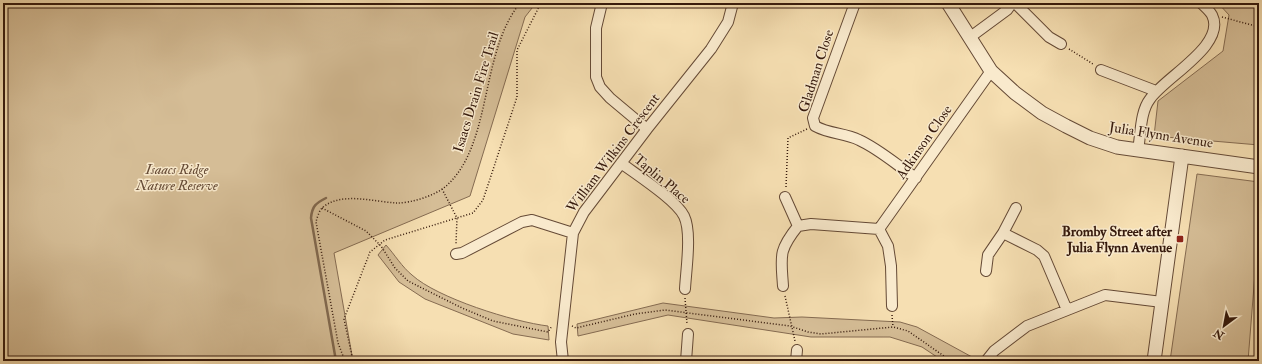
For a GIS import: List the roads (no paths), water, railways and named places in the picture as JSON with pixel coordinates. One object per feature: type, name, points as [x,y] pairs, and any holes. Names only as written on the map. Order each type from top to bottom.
[{"type":"street","points":[[602,3],[596,28],[596,77],[600,87],[610,98],[647,128]]},
{"type":"street","name":"William Wilkins Crescent","points":[[563,361],[561,342],[562,325],[573,233],[584,212],[647,128],[711,49],[728,22],[733,3]]},
{"type":"street","name":"Gladman Close","points":[[855,3],[811,127],[823,131],[848,135],[861,141],[916,178]]},
{"type":"street","name":"Julia Flynn Avenue","points":[[948,3],[991,71],[1015,93],[1042,113],[1066,126],[1117,147],[1259,167]]},
{"type":"street","points":[[969,38],[1007,10],[1013,3],[1049,37],[1060,44]]},
{"type":"street","points":[[1138,150],[1144,111],[1148,100],[1156,91],[1207,46],[1214,31],[1212,15],[1201,3]]},
{"type":"street","points":[[1101,70],[1156,91]]},
{"type":"street","name":"Adkinson Close","points":[[879,229],[991,71]]},
{"type":"street","points":[[1154,361],[1182,156]]},
{"type":"street","name":"Taplin Place","points":[[621,163],[677,206],[684,216],[688,229],[685,289]]},
{"type":"street","points":[[785,197],[798,226]]},
{"type":"street","points":[[986,271],[988,255],[1003,234],[1016,208]]},
{"type":"street","points":[[456,254],[462,254],[522,222],[532,220],[573,233]]},
{"type":"street","points":[[783,286],[781,254],[788,238],[798,226],[811,224],[879,229],[888,246],[891,266],[892,306]]},
{"type":"street","points":[[1003,234],[1037,250],[1044,256],[1067,310]]},
{"type":"street","points":[[986,361],[994,351],[1027,326],[1106,295],[1162,302]]},
{"type":"street","points":[[686,361],[688,334]]},
{"type":"street","points":[[796,361],[797,350]]},
{"type":"waterway","points":[[326,198],[315,205],[311,218],[336,361]]},
{"type":"place","name":"Bromby Street after Julia Flynn Avenue","points":[[1180,239]]},
{"type":"park label","name":"Isaacs Ridge Nature Reserve","points":[[177,178]]}]
